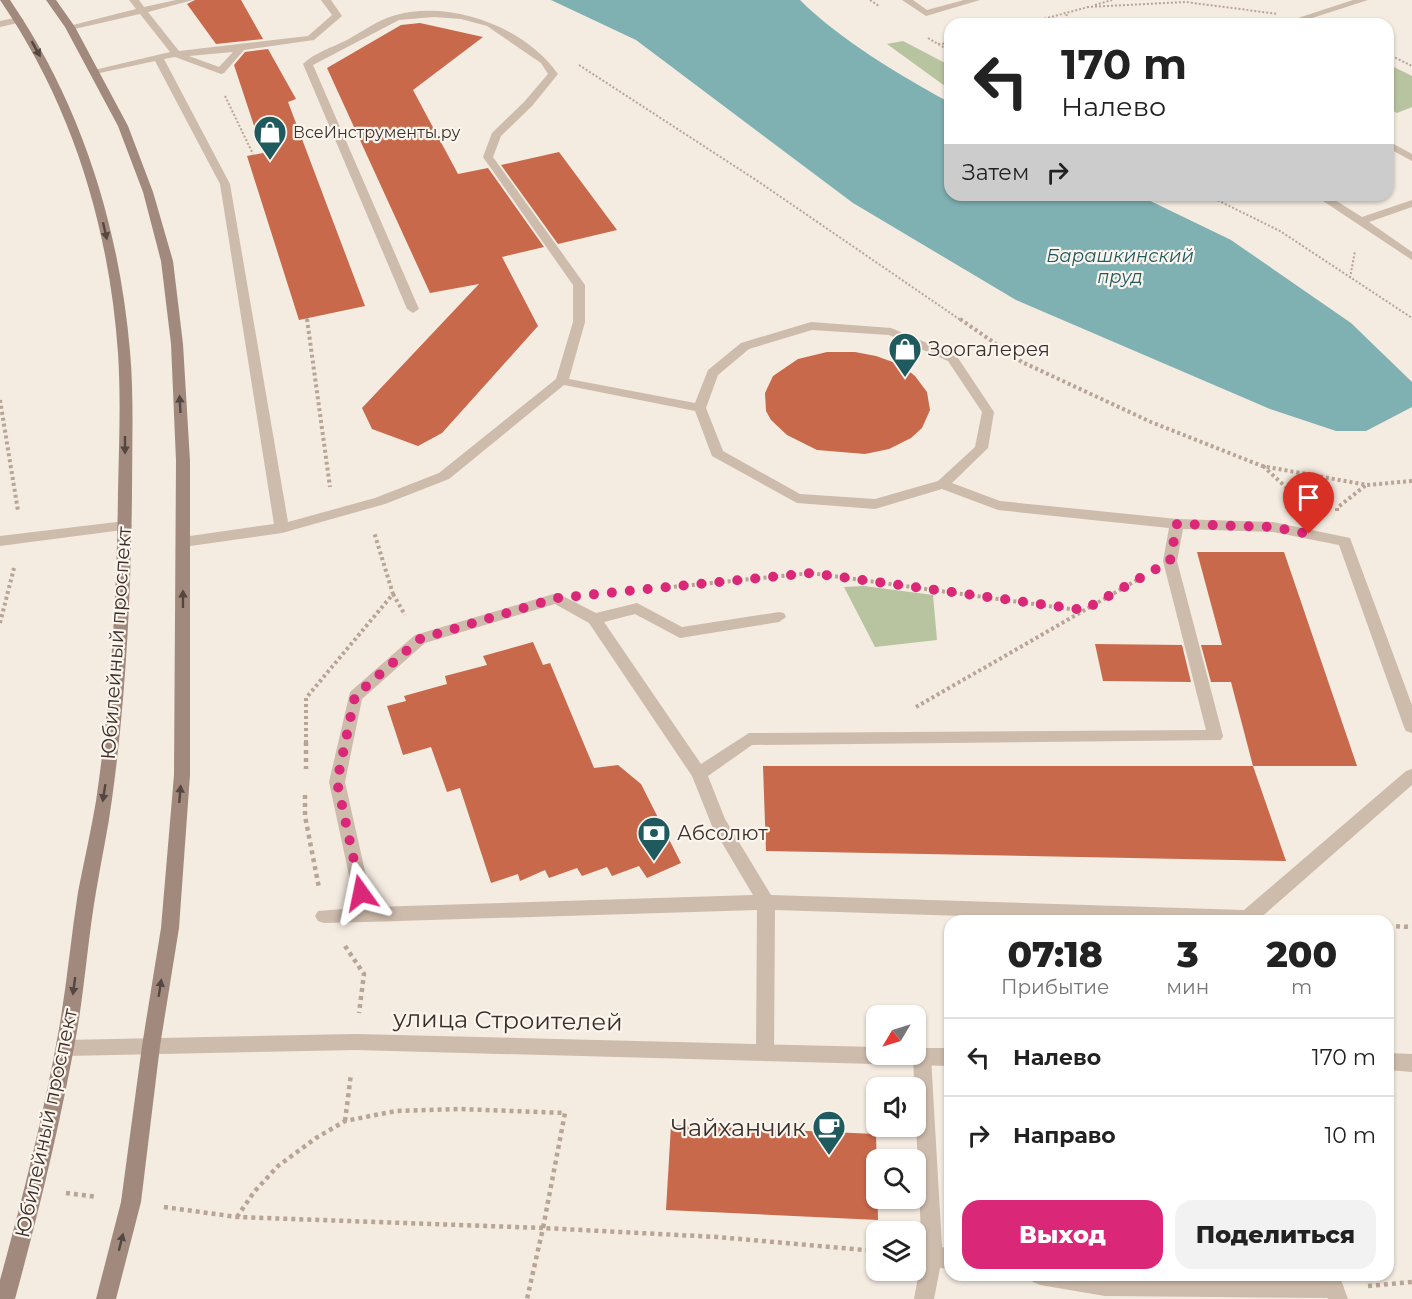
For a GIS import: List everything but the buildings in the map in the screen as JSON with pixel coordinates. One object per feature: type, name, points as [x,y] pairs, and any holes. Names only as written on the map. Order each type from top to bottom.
[{"type":"main road","name":"Юбилейный проспект","points":[[4,1299],[36,1189],[65,1048],[87,891],[105,789],[122,599],[126,526],[124,352],[114,270],[98,202],[76,135],[52,79],[19,20],[5,0]]},
{"type":"main road","points":[[51,0],[70,27],[123,126],[148,192],[167,261],[177,344],[183,461],[182,775],[170,928],[151,1046],[131,1202],[106,1299]]},
{"type":"street","points":[[134,0],[176,54],[221,71],[240,48]]},
{"type":"street","points":[[70,27],[188,0]]},
{"type":"street","points":[[95,71],[176,54],[311,38],[337,16],[326,0]]},
{"type":"street","points":[[907,0],[926,13],[975,0]]},
{"type":"street","points":[[1303,18],[1363,0]]},
{"type":"street","points":[[183,542],[282,528],[380,501],[444,476],[562,381],[579,322],[579,285],[488,157],[496,135],[528,104],[553,74],[544,61],[490,24],[461,16],[434,14],[397,17],[308,64],[413,309]]},
{"type":"street","points":[[0,24],[19,20]]},
{"type":"street","points":[[158,58],[225,184],[282,528]]},
{"type":"street","points":[[1394,148],[1412,158]]},
{"type":"street","points":[[1329,201],[1412,257]]},
{"type":"street","points":[[1361,221],[1412,203]]},
{"type":"street","points":[[811,326],[891,332],[952,358],[988,412],[981,448],[943,484],[875,504],[797,498],[717,453],[700,408],[712,373],[745,346],[811,326]]},
{"type":"street","points":[[562,381],[700,408]]},
{"type":"street","points":[[943,484],[998,505],[1177,524],[1273,527],[1345,541],[1412,727]]},
{"type":"street","points":[[699,774],[749,740],[1215,736],[1170,561],[1177,524]]},
{"type":"street","points":[[0,541],[126,526]]},
{"type":"street","points":[[366,915],[337,782],[355,696],[420,639],[557,598],[594,619],[699,774],[718,821],[766,902],[765,1052]]},
{"type":"street","points":[[594,619],[638,609],[680,633],[779,617]]},
{"type":"street","points":[[1251,915],[1412,775]]},
{"type":"street","points":[[324,916],[766,902],[1158,915]]},
{"type":"street","name":"улица Строителей","points":[[65,1048],[355,1042],[866,1055]]},
{"type":"street","name":"улица Строителей","points":[[926,1057],[944,1057]]},
{"type":"street","points":[[1394,1062],[1412,1063]]},
{"type":"street","points":[[923,1065],[941,1258],[924,1299]]},
{"type":"street","points":[[1075,1281],[1105,1286],[1334,1288]]},
{"type":"path","points":[[1046,18],[1112,0]]},
{"type":"path","points":[[1087,7],[1186,2],[1303,18]]},
{"type":"path","points":[[1066,18],[1067,12]]},
{"type":"path","points":[[938,45],[944,44]]},
{"type":"path","points":[[1394,57],[1412,66]]},
{"type":"path","points":[[577,63],[756,180],[1022,362],[1151,422],[1262,466],[1367,484],[1412,481]]},
{"type":"path","points":[[223,92],[253,154]]},
{"type":"path","points":[[1219,201],[1280,231],[1412,318]]},
{"type":"path","points":[[912,710],[1170,561]]},
{"type":"path","points":[[661,588],[811,573],[1084,610]]},
{"type":"path","points":[[1394,926],[1412,927]]},
{"type":"path","points":[[237,1217],[254,1191],[278,1166],[345,1120],[396,1111],[459,1109],[565,1113],[527,1299]]},
{"type":"path","points":[[36,1189],[237,1217],[717,1237],[866,1250]]},
{"type":"path","points":[[1334,1288],[1412,1282]]},
{"type":"green space","points":[[903,41],[944,62],[944,85],[887,44]]},
{"type":"green space","points":[[1394,67],[1412,76],[1412,107],[1397,113],[1394,111]]},
{"type":"green space","points":[[864,586],[933,595],[937,640],[875,647],[844,587]]},
{"type":"water","name":"Барашкинский пруд","points":[[551,0],[800,0],[871,56],[944,99],[944,201],[1150,201],[1231,240],[1351,323],[1412,382],[1412,407],[1366,431],[1336,431],[1270,409],[1016,300],[853,203],[636,40]]},
{"type":"place","name":"ВсеИнструменты.ру","points":[[270,161]]},
{"type":"place","name":"Зоогалерея","points":[[905,378]]},
{"type":"place","name":"Абсолют","points":[[654,862]]},
{"type":"place","name":"Чайханчик","points":[[829,1156]]},
{"type":"route","points":[[361,893],[337,782],[355,696],[420,639],[557,598],[811,573],[1084,610],[1170,561],[1177,524],[1273,527],[1309,534]]}]
